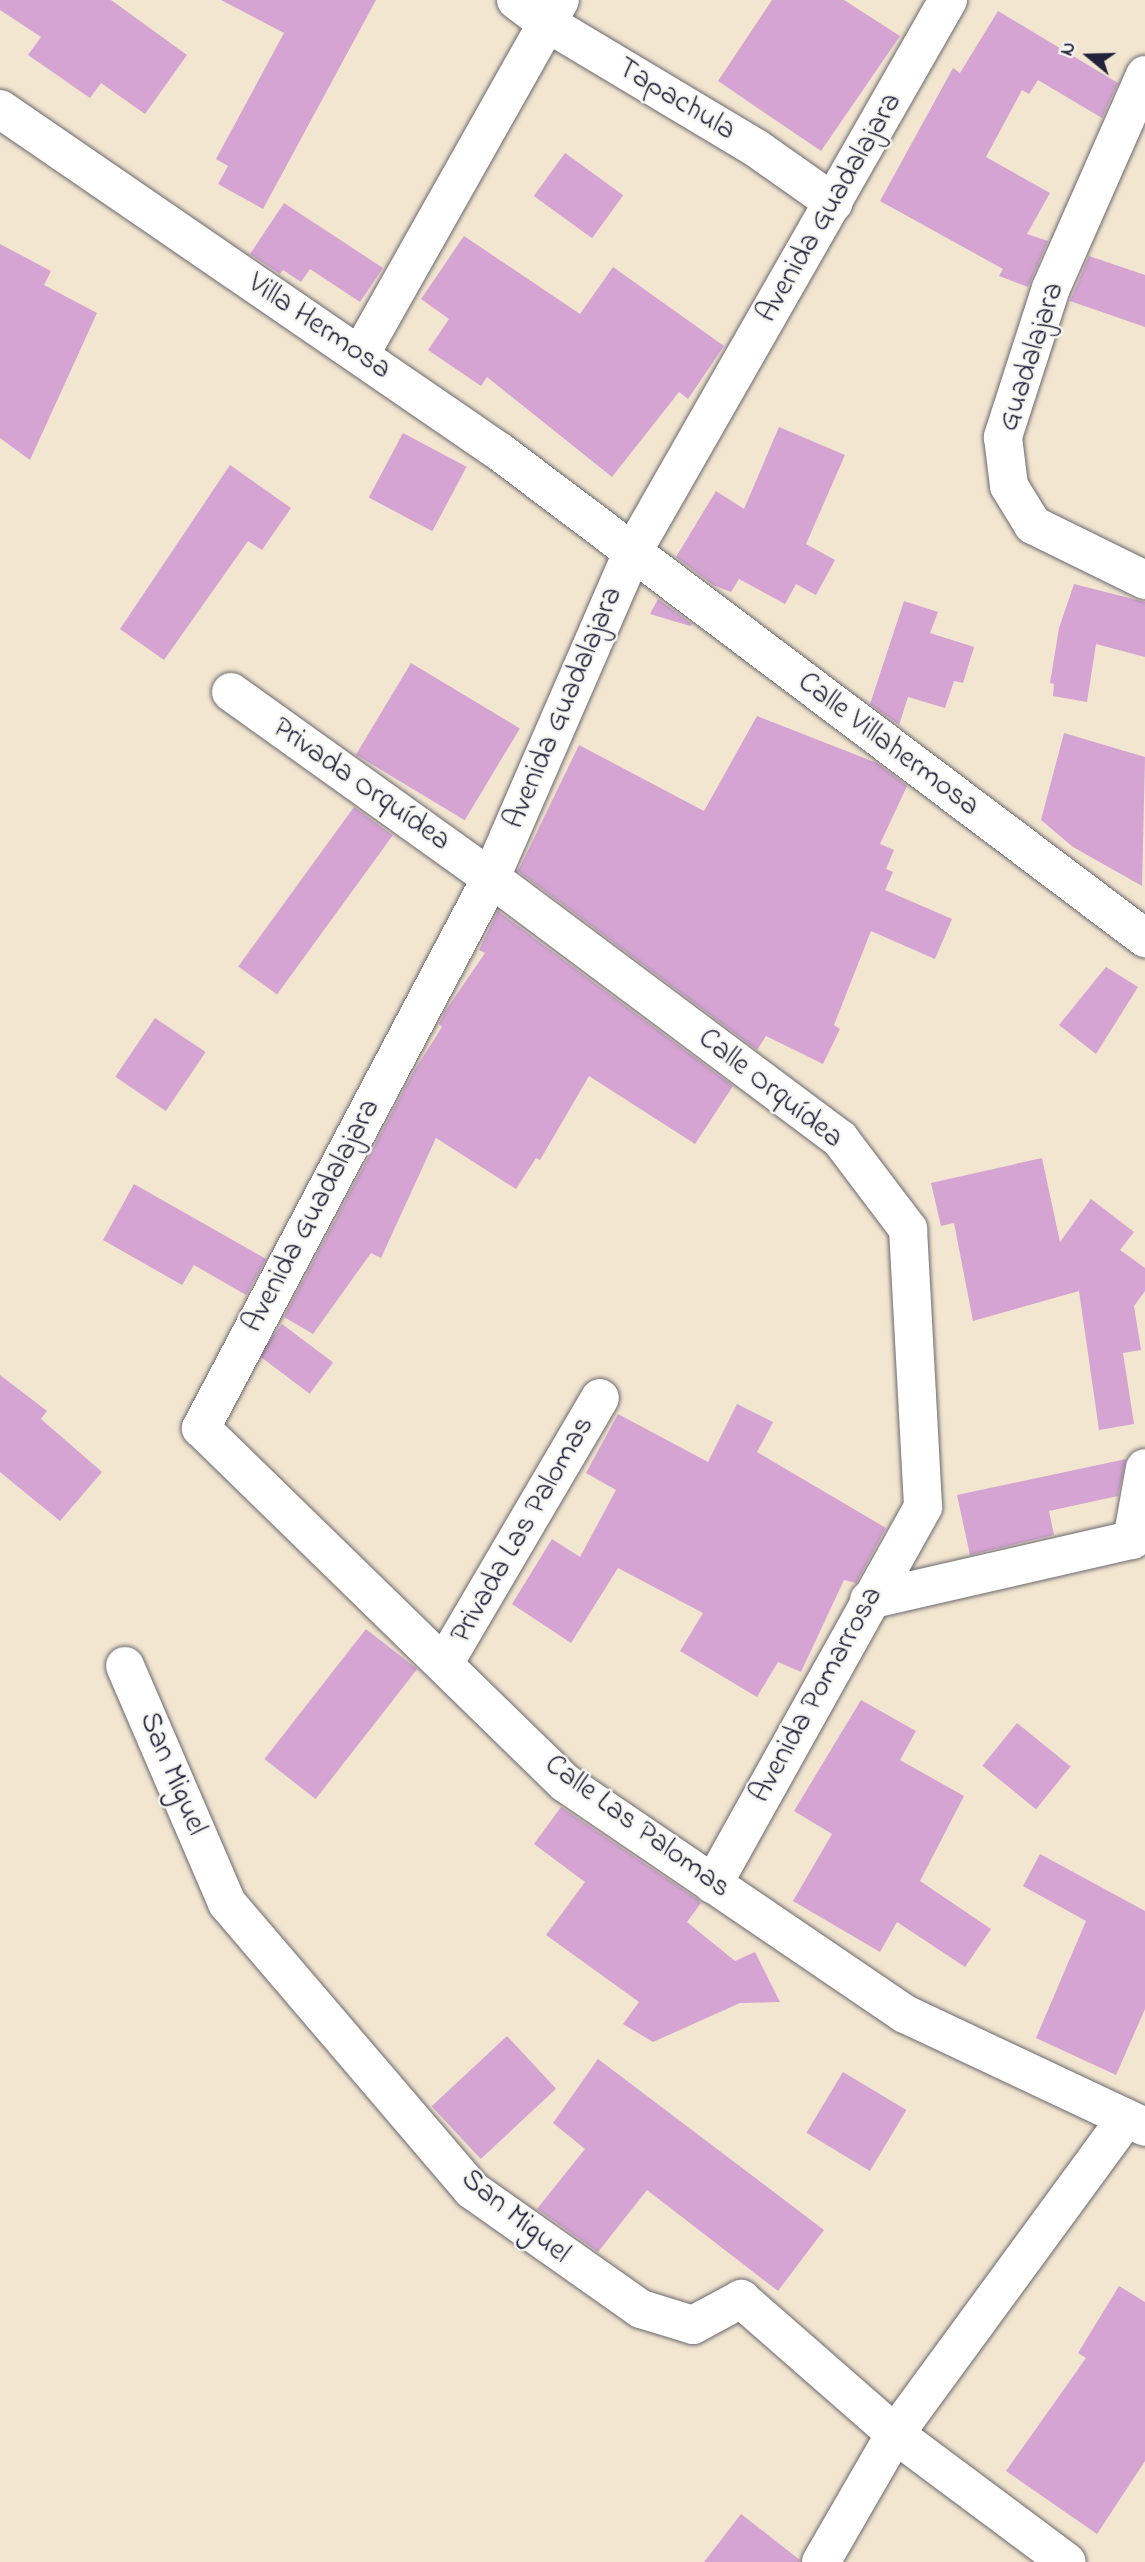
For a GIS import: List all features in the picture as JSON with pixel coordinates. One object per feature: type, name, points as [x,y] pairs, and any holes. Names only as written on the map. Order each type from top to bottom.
[{"type":"street","name":"Tapachula","points":[[516,0],[553,12],[757,148],[834,203]]},
{"type":"street","name":"Avenida Guadalajara","points":[[201,1428],[491,878],[632,553],[948,0]]},
{"type":"street","points":[[360,355],[553,12]]},
{"type":"street","name":"Guadalajara","points":[[1145,75],[1051,288],[1003,437],[1009,486],[1034,524],[1145,580]]},
{"type":"street","name":"Villa Hermosa","points":[[0,109],[500,452],[632,553]]},
{"type":"street","name":"Calle Villahermosa","points":[[632,553],[1145,938]]},
{"type":"street","name":"Privada Orquídea","points":[[231,692],[491,878]]},
{"type":"street","name":"Calle Orquídea","points":[[491,878],[840,1139],[908,1228],[923,1507]]},
{"type":"street","name":"Privada Las Palomas","points":[[445,1662],[600,1398]]},
{"type":"street","name":"Calle Las Palomas","points":[[201,1428],[445,1662],[565,1783],[905,2014],[1136,2122]]},
{"type":"street","points":[[869,1600],[1132,1541],[1145,1468]]},
{"type":"street","name":"Avenida Pomarrosa","points":[[713,1885],[923,1507]]},
{"type":"street","name":"San Miguel","points":[[125,1665],[227,1903],[472,2190],[641,2309],[693,2325],[741,2299],[895,2434],[1067,2562]]},
{"type":"street","points":[[821,2562],[895,2434],[1136,2122]]},
{"type":"building","points":[[0,0],[111,0],[187,55],[145,114],[101,83],[90,98],[28,55],[41,37],[0,10]]},
{"type":"building","points":[[221,0],[376,0],[263,209],[218,184],[228,166],[216,159],[284,33]]},
{"type":"building","points":[[772,0],[844,0],[900,36],[821,151],[718,81]]},
{"type":"building","points":[[998,11],[1118,83],[1102,118],[1038,80],[1029,94],[1022,90],[986,157],[1050,193],[1027,234],[1048,241],[1028,287],[999,276],[1003,269],[880,201],[953,68],[960,73]]},
{"type":"building","points":[[565,153],[623,195],[592,238],[534,196]]},
{"type":"building","points":[[284,203],[383,268],[360,302],[310,269],[301,282],[283,270],[280,274],[250,254]]},
{"type":"building","points":[[464,236],[580,314],[613,267],[724,346],[688,399],[679,392],[612,477],[487,377],[481,386],[428,350],[449,319],[421,299]]},
{"type":"building","points":[[0,244],[51,271],[44,285],[97,313],[30,460],[0,438]]},
{"type":"building","points":[[1089,256],[1145,275],[1145,327],[1070,301]]},
{"type":"building","points":[[779,427],[845,455],[806,544],[835,560],[816,595],[796,584],[785,604],[739,579],[731,592],[713,585],[676,557],[716,491],[744,509]]},
{"type":"building","points":[[403,433],[467,467],[432,531],[369,497]]},
{"type":"building","points":[[230,465],[291,508],[262,550],[248,541],[164,660],[120,629]]},
{"type":"building","points":[[1074,584],[1145,602],[1145,657],[1096,644],[1087,702],[1053,696],[1054,684],[1050,683],[1059,628]]},
{"type":"building","points":[[658,599],[692,624],[690,626],[650,614]]},
{"type":"building","points":[[904,601],[938,612],[930,633],[974,647],[963,683],[954,681],[945,708],[908,697],[899,725],[870,704]]},
{"type":"building","points":[[411,663],[520,728],[465,820],[356,755]]},
{"type":"building","points":[[757,716],[877,763],[907,786],[880,844],[894,850],[886,869],[893,872],[885,890],[952,919],[935,959],[871,931],[834,1025],[840,1029],[823,1064],[766,1036],[757,1050],[518,871],[579,745],[704,811]]},
{"type":"building","points":[[1064,733],[1145,757],[1142,886],[1073,847],[1041,820]]},
{"type":"building","points":[[354,807],[393,835],[277,995],[238,966]]},
{"type":"building","points":[[498,911],[733,1086],[695,1144],[589,1076],[540,1160],[536,1158],[516,1189],[436,1138],[381,1258],[371,1253],[313,1334],[284,1317],[414,1071],[442,1027],[439,1024],[446,1010],[485,953],[479,950]]},
{"type":"building","points":[[1106,967],[1138,987],[1096,1054],[1059,1025]]},
{"type":"building","points":[[155,1018],[206,1052],[166,1111],[115,1077]]},
{"type":"building","points":[[1042,1158],[1060,1242],[1091,1199],[1134,1232],[1120,1250],[1145,1268],[1145,1291],[1134,1306],[1141,1350],[1123,1353],[1134,1424],[1099,1430],[1079,1291],[973,1321],[954,1223],[941,1226],[931,1183]]},
{"type":"building","points":[[134,1184],[266,1259],[246,1295],[194,1265],[182,1285],[103,1240]]},
{"type":"building","points":[[282,1324],[333,1363],[310,1394],[259,1355]]},
{"type":"building","points":[[0,1375],[47,1411],[41,1419],[102,1472],[60,1521],[0,1472]]},
{"type":"building","points":[[737,1404],[773,1422],[757,1452],[886,1528],[856,1583],[844,1580],[801,1672],[778,1662],[757,1697],[680,1651],[703,1613],[618,1568],[571,1643],[512,1604],[552,1539],[580,1557],[616,1490],[586,1473],[618,1414],[708,1462]]},
{"type":"building","points":[[1126,1459],[1118,1496],[1049,1511],[1054,1535],[970,1555],[957,1495]]},
{"type":"building","points":[[366,1629],[417,1669],[316,1799],[264,1759]]},
{"type":"building","points":[[861,1700],[916,1731],[900,1760],[964,1796],[920,1881],[991,1929],[965,1967],[897,1922],[880,1952],[793,1901],[832,1834],[794,1811]]},
{"type":"building","points":[[1017,1723],[1071,1766],[1036,1809],[982,1766]]},
{"type":"building","points":[[561,1807],[697,1899],[701,1903],[687,1922],[735,1961],[755,1952],[780,2002],[740,2003],[653,2042],[623,2024],[639,2002],[546,1935],[585,1882],[534,1844]]},
{"type":"building","points":[[1040,1854],[1145,1911],[1145,2009],[1116,2075],[1036,2038],[1086,1921],[1023,1886]]},
{"type":"building","points":[[507,2036],[556,2089],[481,2159],[432,2106]]},
{"type":"building","points":[[598,2059],[824,2230],[778,2291],[647,2190],[598,2252],[537,2209],[585,2149],[553,2123]]},
{"type":"building","points":[[843,2072],[906,2110],[870,2171],[806,2133]]},
{"type":"building","points":[[1119,2286],[1145,2302],[1145,2461],[1097,2534],[1006,2471],[1086,2358],[1078,2353]]},
{"type":"building","points":[[741,2514],[800,2560],[799,2562],[704,2562]]}]
